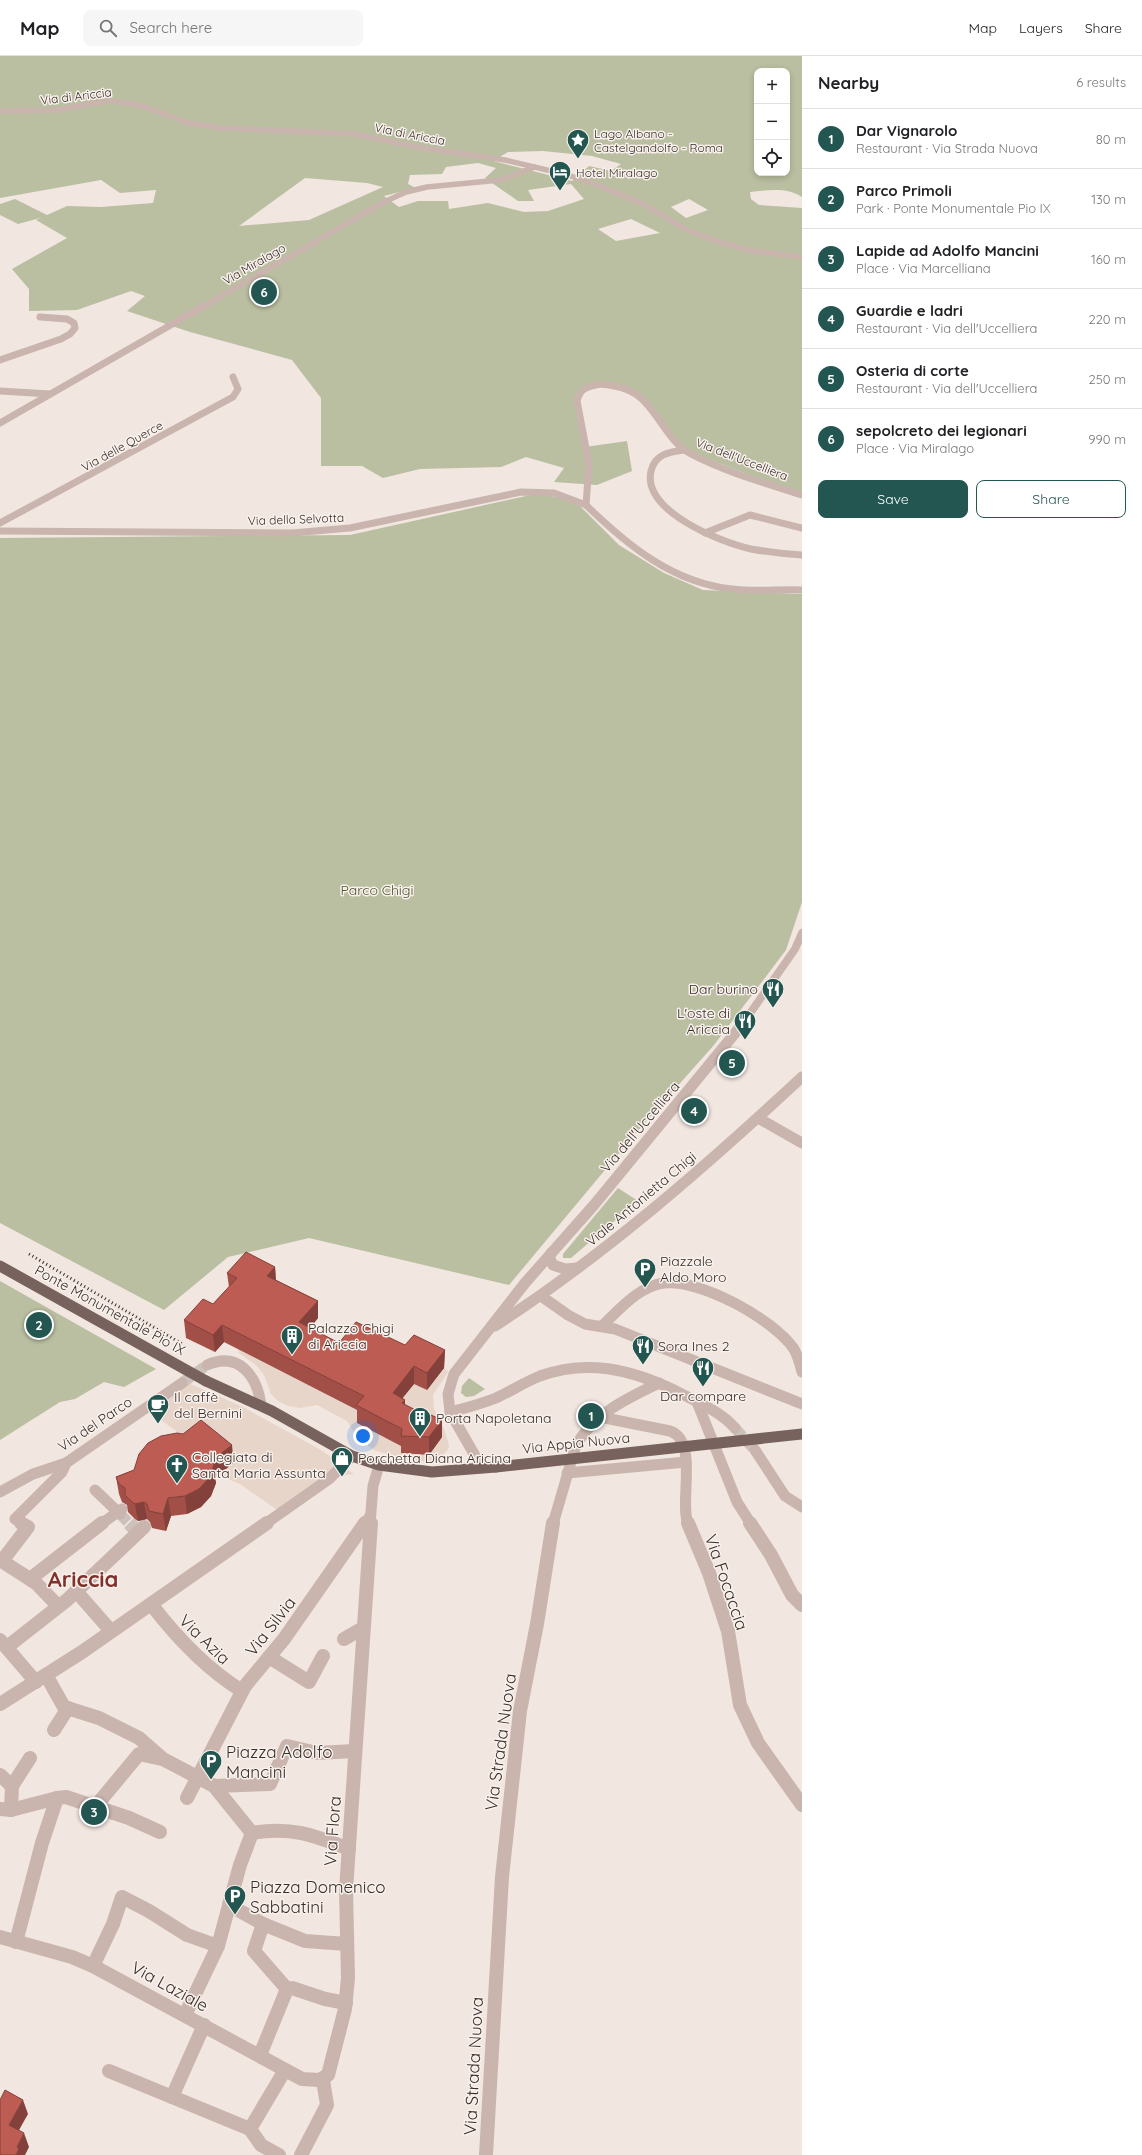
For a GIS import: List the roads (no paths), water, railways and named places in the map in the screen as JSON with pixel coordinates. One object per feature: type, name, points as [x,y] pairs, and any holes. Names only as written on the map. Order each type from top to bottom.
[{"type":"main road","name":"Ponte Monumentale Pio IX","points":[[0,1266],[206,1381]]},
{"type":"main road","name":"Via Appia Nuova","points":[[206,1381],[261,1405],[352,1456],[379,1466],[432,1472],[496,1467],[802,1434]]},
{"type":"street","name":"Via di Ariccia","points":[[0,111],[57,110],[107,101],[121,102],[143,106],[188,123],[222,128],[354,134],[415,147],[499,159],[535,167],[600,186],[645,205],[687,230],[716,241],[753,251],[802,257]]},
{"type":"street","name":"Via Miralago","points":[[0,423],[384,202],[406,192],[427,187],[500,180],[535,167]]},
{"type":"street","points":[[0,360],[61,339],[70,334],[75,328],[74,323],[70,320],[40,317]]},
{"type":"street","name":"Via delle Querce","points":[[0,523],[232,398],[238,389],[233,377]]},
{"type":"street","name":"Via dell'Uccelliera","points":[[586,505],[589,464],[577,404],[579,394],[586,387],[598,384],[611,384],[627,389],[641,396],[684,450],[730,471],[802,496]]},
{"type":"street","points":[[0,391],[50,394]]},
{"type":"street","points":[[684,450],[668,452],[655,460],[651,470],[650,483],[656,498],[662,504],[686,523],[705,533],[756,550],[802,555]]},
{"type":"street","points":[[776,488],[781,494],[802,502]]},
{"type":"street","name":"Via della Selvotta","points":[[0,531],[292,533],[331,531],[373,524],[494,496],[529,491],[564,495],[586,505]]},
{"type":"street","points":[[586,505],[609,528],[640,553],[663,567],[684,577],[704,584],[731,589],[802,590]]},
{"type":"street","points":[[705,533],[750,515],[763,517],[782,524],[802,528]]},
{"type":"street","name":"Via dell'Uccelliera","points":[[450,1412],[448,1394],[454,1374],[551,1252],[604,1193],[754,1010],[795,950],[802,933]]},
{"type":"street","name":"Viale Antonietta Chigi","points":[[488,1331],[541,1296],[605,1250],[758,1118],[802,1077]]},
{"type":"street","points":[[758,1118],[802,1143]]},
{"type":"street","points":[[551,1252],[550,1261],[553,1265],[565,1269],[580,1268]]},
{"type":"street","points":[[602,1326],[640,1294],[663,1283],[674,1282],[732,1302],[755,1316],[787,1341],[800,1361],[802,1372]]},
{"type":"street","points":[[541,1296],[568,1316],[585,1324],[602,1326],[623,1332],[802,1404]]},
{"type":"street","points":[[207,1365],[214,1361],[222,1360],[241,1367],[253,1378],[259,1391],[261,1405]]},
{"type":"street","points":[[482,1468],[466,1443],[450,1412],[483,1403],[541,1375],[566,1369],[591,1366],[622,1370],[645,1376],[725,1417],[735,1428]]},
{"type":"street","name":"Via Strada Nuova","points":[[486,2155],[502,1877],[520,1711],[537,1624],[551,1530],[567,1473],[581,1434],[609,1409],[659,1383]]},
{"type":"street","name":"Via del Parco","points":[[0,1492],[33,1474],[66,1463],[182,1384]]},
{"type":"street","points":[[697,1402],[737,1502],[770,1555],[792,1595],[802,1605]]},
{"type":"street","name":"Via Focaccia","points":[[600,1417],[676,1433],[682,1440],[686,1462],[687,1521],[710,1573],[728,1631],[740,1705],[758,1743],[802,1805]]},
{"type":"street","points":[[755,1450],[785,1496],[802,1507]]},
{"type":"street","points":[[0,1704],[151,1604],[329,1479],[352,1456]]},
{"type":"street","points":[[567,1473],[686,1462]]},
{"type":"street","points":[[58,1606],[30,1579],[1,1560],[28,1527],[14,1519],[62,1472],[66,1463]]},
{"type":"street","name":"Via Flora","points":[[319,2081],[328,2075],[333,2064],[346,2003],[346,1890],[373,1486],[379,1466]]},
{"type":"street","points":[[30,1579],[120,1511],[95,1490]]},
{"type":"street","name":"Via Silvia","points":[[198,1779],[204,1763],[242,1691],[284,1639],[371,1515]]},
{"type":"street","points":[[139,1529],[76,1591],[58,1606],[4,1643],[41,1678],[64,1707],[99,1718],[139,1738],[163,1759],[198,1779],[214,1786],[270,1784],[287,1746],[317,1753],[355,1751]]},
{"type":"street","points":[[76,1591],[111,1631]]},
{"type":"street","name":"Via Azia","points":[[151,1604],[170,1630],[187,1648],[222,1680],[242,1691]]},
{"type":"street","points":[[344,1639],[363,1628]]},
{"type":"street","points":[[269,1657],[309,1682],[323,1656]]},
{"type":"street","points":[[54,1730],[68,1708]]},
{"type":"street","points":[[95,1807],[139,1754],[163,1759]]},
{"type":"street","points":[[30,1758],[12,1786],[5,1810],[66,1797],[129,1818],[160,1832]]},
{"type":"street","points":[[0,1775],[12,1786]]},
{"type":"street","points":[[187,1798],[198,1779]]},
{"type":"street","points":[[214,1786],[252,1833]]},
{"type":"street","points":[[16,1942],[42,1843],[57,1798]]},
{"type":"street","points":[[252,1833],[267,1830],[292,1829],[312,1834],[349,1849]]},
{"type":"street","points":[[185,2015],[218,1946],[240,1865],[252,1833]]},
{"type":"street","points":[[93,1966],[113,1924],[122,1897],[149,1911],[187,1935],[218,1946]]},
{"type":"street","points":[[229,1905],[263,1924],[305,1941],[347,1944]]},
{"type":"street","points":[[263,1924],[254,1951],[287,1989]]},
{"type":"street","name":"Via Laziale","points":[[0,1938],[72,1957],[93,1966],[302,2079],[319,2081]]},
{"type":"street","points":[[287,1989],[292,1988],[325,1999],[346,2003]]},
{"type":"street","points":[[260,2055],[287,1989]]},
{"type":"street","points":[[172,2098],[204,2025]]},
{"type":"street","points":[[250,2129],[285,2070]]},
{"type":"street","points":[[109,2071],[250,2129],[254,2140],[264,2149],[279,2155]]},
{"type":"street","points":[[301,2155],[327,2105],[319,2081]]},
{"type":"tunnel","points":[[182,1383],[207,1365]]},
{"type":"tunnel","points":[[735,1428],[755,1450]]},
{"type":"tunnel","points":[[120,1514],[135,1529]]},
{"type":"railway","points":[[29,1254],[184,1345]]},
{"type":"place","name":"Lago Albano - Castelgandolfo - Roma","points":[[578,160]]},
{"type":"place","name":"Hotel Miralago","points":[[560,192]]},
{"type":"place","name":"sepolcreto dei legionari","points":[[264,292]]},
{"type":"place","name":"Dar burino","points":[[773,1008]]},
{"type":"place","name":"L'oste di Ariccia","points":[[745,1040]]},
{"type":"place","name":"Osteria di corte","points":[[732,1063]]},
{"type":"place","name":"Guardie e ladri","points":[[694,1111]]},
{"type":"place","name":"Piazzale Aldo Moro","points":[[645,1288]]},
{"type":"place","name":"Parco Primoli","points":[[39,1325]]},
{"type":"place","name":"Palazzo Chigi di Ariccia","points":[[292,1356]]},
{"type":"place","name":"Sora Ines 2","points":[[643,1366]]},
{"type":"place","name":"Dar compare","points":[[703,1388]]},
{"type":"place","name":"Dar Vignarolo","points":[[591,1416]]},
{"type":"place","name":"Il caffè del Bernini","points":[[158,1424]]},
{"type":"place","name":"Porta Napoletana","points":[[420,1438]]},
{"type":"place","name":"Porchetta Diana Aricina","points":[[342,1478]]},
{"type":"place","name":"Collegiata di Santa Maria Assunta","points":[[177,1484]]},
{"type":"place","name":"Piazza Adolfo Mancini","points":[[211,1780]]},
{"type":"place","name":"Lapide ad Adolfo Mancini","points":[[94,1812]]},
{"type":"place","name":"Piazza Domenico Sabbatini","points":[[235,1916]]},
{"type":"district","name":"Ariccia","points":[[83,1579]]},
{"type":"park label","name":"Parco Chigi","points":[[377,890]]}]
